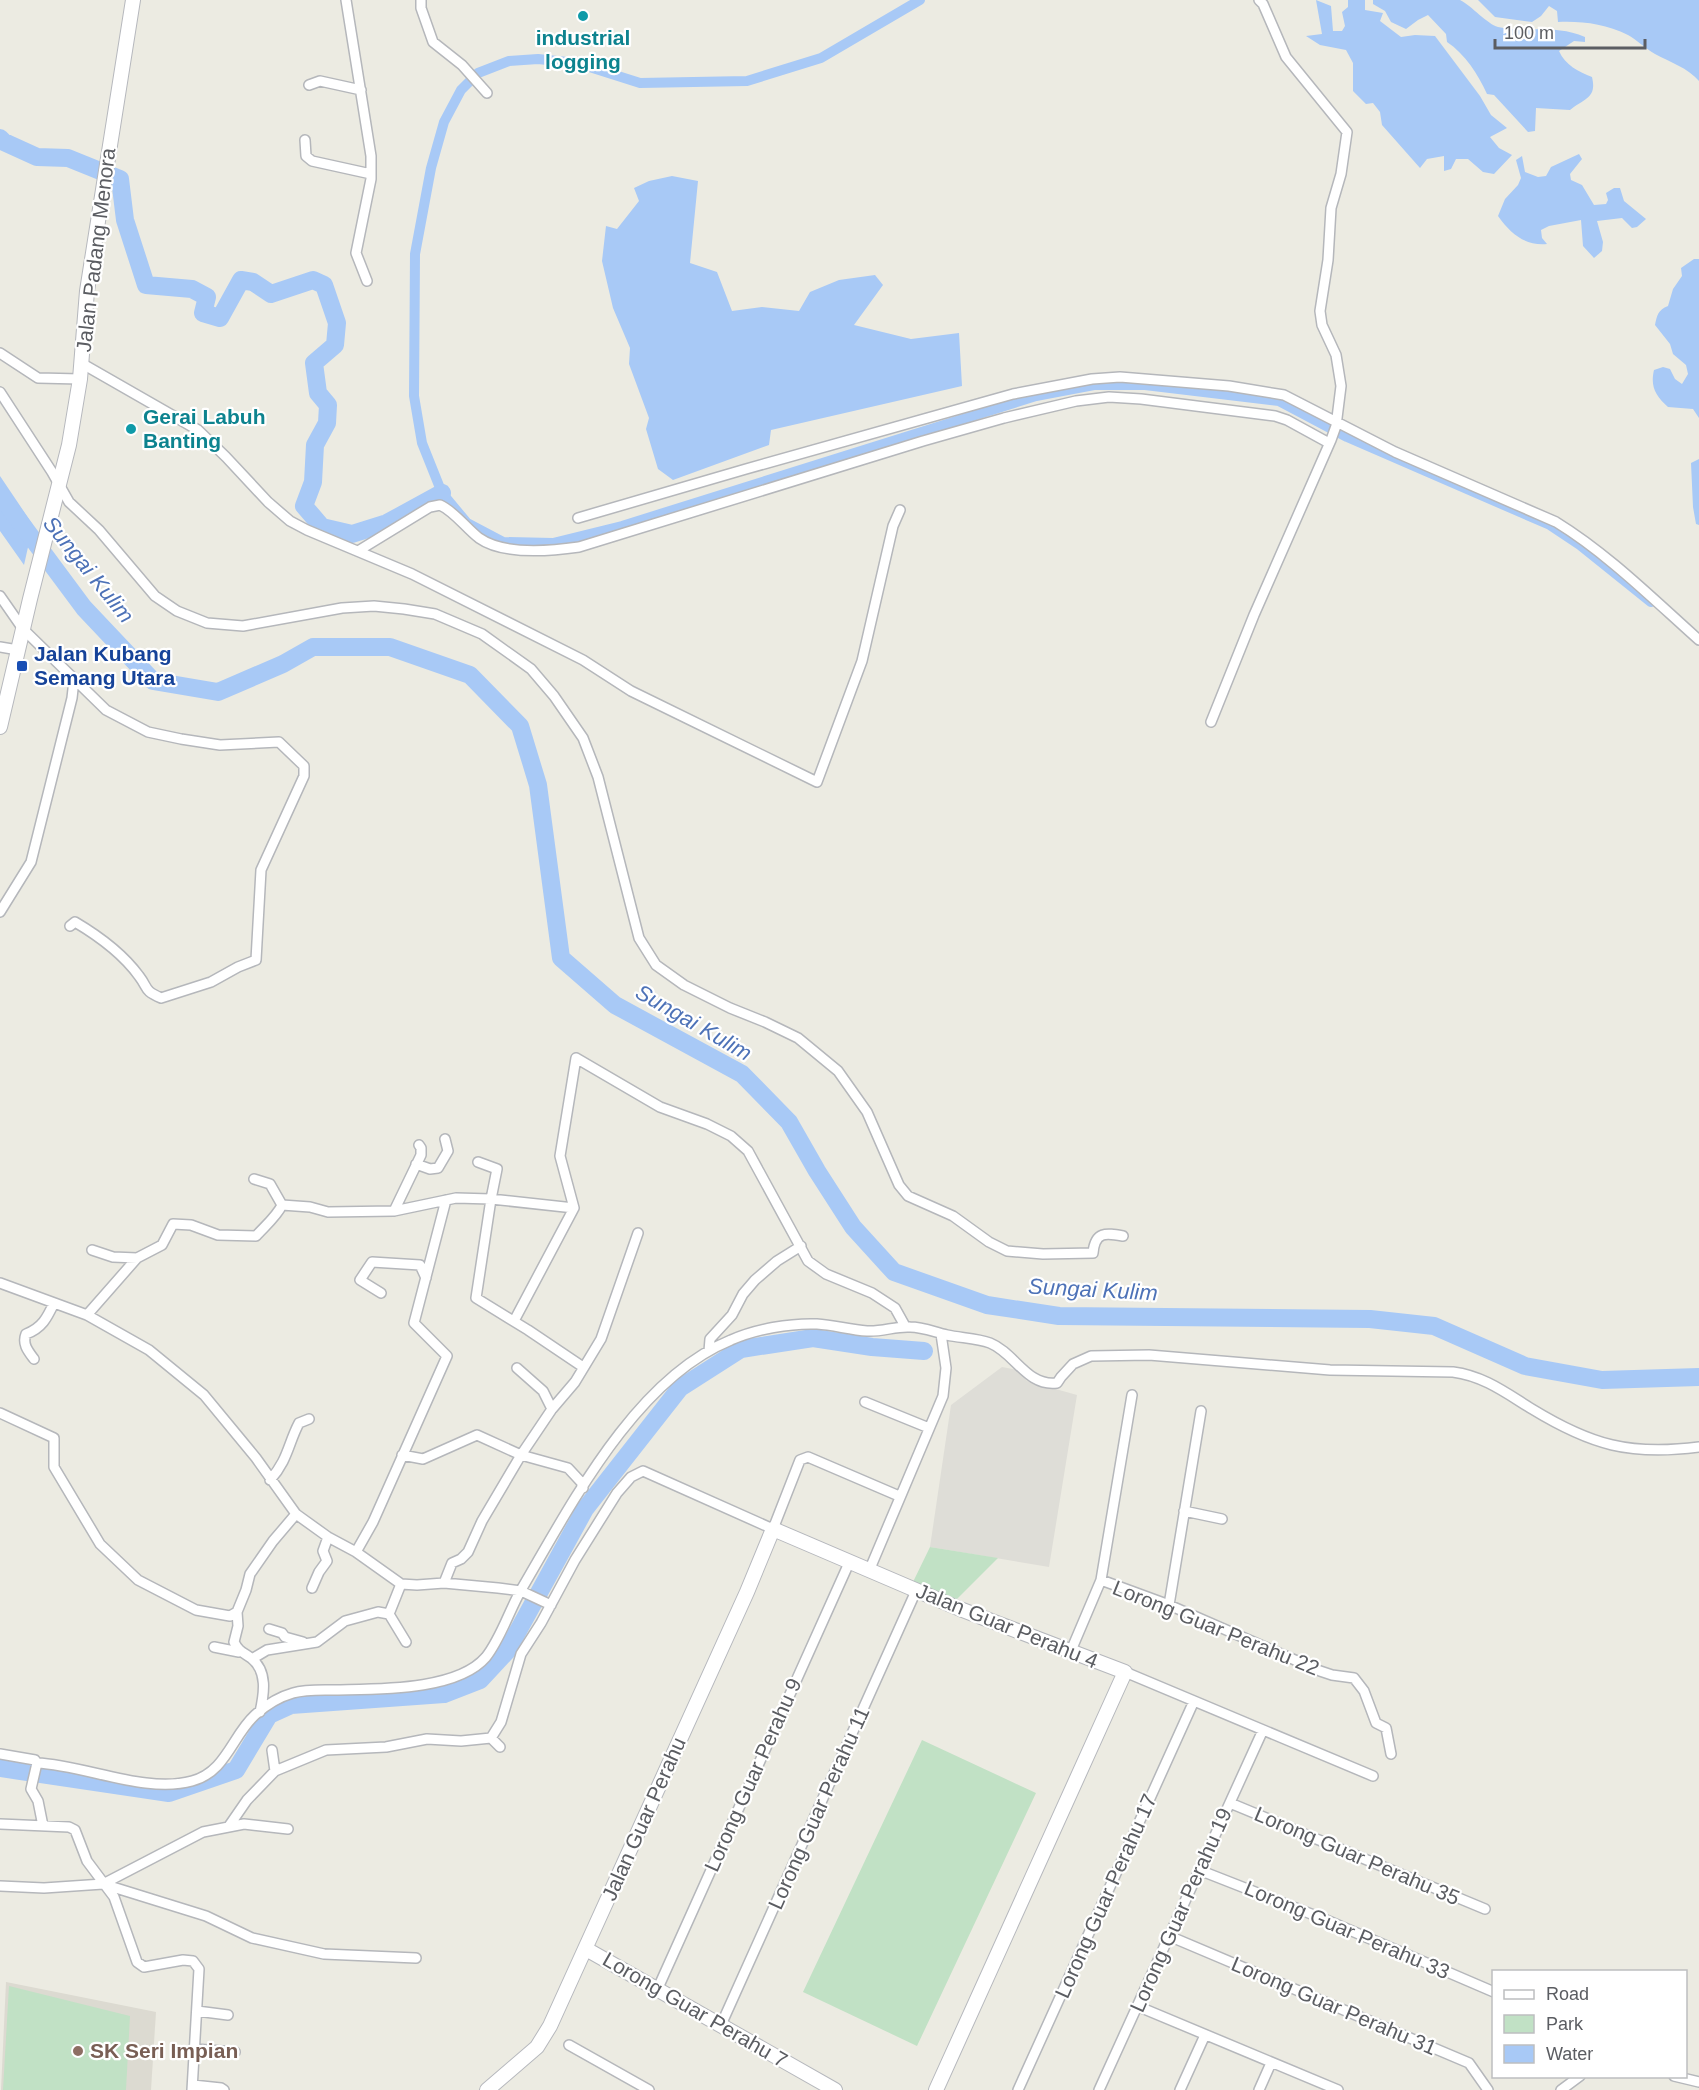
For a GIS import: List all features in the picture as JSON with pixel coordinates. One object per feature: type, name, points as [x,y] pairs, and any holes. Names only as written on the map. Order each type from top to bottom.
[{"type":"street","name":"Jalan Padang Menora","points":[[0,727],[69,445],[80,379],[87,291],[133,0]]},
{"type":"street","points":[[346,0],[371,154],[371,174],[356,253],[367,281]]},
{"type":"street","points":[[421,0],[421,8],[433,42],[475,77],[488,93]]},
{"type":"street","points":[[1211,722],[1254,615],[1330,442],[1336,424],[1341,386],[1336,356],[1322,325],[1320,311],[1328,260],[1331,208],[1341,174],[1347,132],[1286,57],[1260,0]]},
{"type":"street","points":[[309,85],[320,81],[361,90]]},
{"type":"street","points":[[305,140],[306,156],[312,161],[371,174]]},
{"type":"street","points":[[0,353],[38,378],[80,379]]},
{"type":"street","points":[[81,363],[198,430],[268,502],[290,521],[412,574],[478,606],[583,660],[631,691],[817,782],[862,661],[893,526],[900,510]]},
{"type":"street","points":[[578,518],[1013,394],[1092,379],[1120,377],[1218,385],[1284,395],[1336,424],[1443,474],[1556,522],[1579,536],[1609,560],[1699,640]]},
{"type":"street","points":[[0,392],[59,482],[69,502],[99,530],[155,596],[177,611],[207,623],[243,627],[342,608],[374,606],[435,614],[482,634],[531,669],[554,696],[583,738],[598,777],[639,938],[656,965],[684,985],[798,1038],[838,1071],[867,1112],[903,1191],[915,1200],[953,1216],[989,1242],[1008,1251],[1043,1254],[1093,1253],[1094,1244],[1099,1236],[1108,1233],[1123,1236]]},
{"type":"street","points":[[358,551],[430,507],[440,505],[481,539],[492,544],[554,551],[579,547],[923,441],[1004,418],[1092,398],[1141,399],[1275,416],[1330,442]]},
{"type":"street","points":[[0,596],[23,629],[106,710],[148,732],[220,745],[279,742],[304,766],[304,776],[261,870],[256,960],[211,982],[160,998],[147,992],[139,976],[99,936],[75,922],[70,926]]},
{"type":"street","points":[[0,647],[18,650]]},
{"type":"street","points":[[0,912],[32,862],[72,698],[74,680]]},
{"type":"street","points":[[513,1321],[574,1208],[560,1156],[576,1058],[660,1107],[731,1136],[748,1151],[808,1261],[826,1274],[872,1293],[895,1308],[905,1326]]},
{"type":"street","points":[[416,1164],[435,1169],[438,1167],[448,1151],[445,1139]]},
{"type":"street","points":[[394,1211],[421,1155],[419,1145]]},
{"type":"street","points":[[478,1162],[497,1169],[476,1298],[583,1367]]},
{"type":"street","points":[[254,1179],[270,1184],[282,1205]]},
{"type":"street","points":[[282,1205],[310,1207],[328,1212],[394,1211],[456,1198],[491,1199],[574,1208]]},
{"type":"street","points":[[356,1552],[374,1522],[447,1356],[414,1323],[446,1200]]},
{"type":"street","points":[[87,1315],[136,1258],[162,1245],[173,1224],[191,1225],[218,1235],[256,1236],[278,1213],[282,1205]]},
{"type":"street","points":[[444,1583],[452,1563],[461,1559],[468,1552],[482,1521],[521,1455],[552,1409],[576,1383],[600,1339],[638,1233]]},
{"type":"street","points":[[709,1351],[710,1339],[732,1315],[743,1294],[755,1280],[777,1261],[801,1246]]},
{"type":"street","points":[[92,1250],[113,1257],[136,1258]]},
{"type":"street","points":[[381,1293],[360,1280],[372,1262],[420,1265],[426,1278]]},
{"type":"street","points":[[0,1284],[87,1315],[149,1350],[204,1395],[255,1458],[296,1514],[401,1584],[444,1583],[522,1592],[548,1604],[521,1654],[501,1722],[491,1738]]},
{"type":"street","points":[[34,1359],[27,1350],[24,1340],[26,1334],[38,1329],[47,1318],[54,1303]]},
{"type":"street","points":[[0,1754],[35,1761],[37,1765],[158,1784],[194,1781],[211,1773],[254,1716],[280,1698],[297,1692],[404,1688],[457,1676],[477,1665],[488,1654],[567,1512],[630,1419],[681,1370],[709,1351],[759,1331],[817,1324],[869,1331],[892,1330],[905,1326],[922,1327],[941,1334],[990,1343],[1011,1357],[1032,1378],[1051,1384],[1057,1383],[1073,1364],[1090,1356],[1149,1355],[1330,1370],[1471,1374],[1547,1418],[1606,1445],[1633,1450],[1666,1451],[1699,1447]]},
{"type":"street","points":[[869,1571],[943,1396],[946,1368],[941,1334]]},
{"type":"street","points":[[517,1368],[543,1391],[552,1409]]},
{"type":"street","points":[[1070,1653],[1101,1580],[1132,1395]]},
{"type":"street","points":[[865,1402],[929,1428]]},
{"type":"street","points":[[1168,1605],[1201,1411]]},
{"type":"street","points":[[0,1413],[54,1438],[54,1467],[70,1496],[100,1544],[138,1580],[195,1610],[230,1616],[237,1612]]},
{"type":"street","points":[[270,1480],[288,1454],[299,1423],[309,1419]]},
{"type":"street","points":[[402,1455],[423,1459],[477,1435],[521,1455],[568,1468],[581,1482],[583,1488]]},
{"type":"street","points":[[772,1529],[800,1460],[808,1456],[899,1496]]},
{"type":"street","name":"Jalan Guar Perahu 4","points":[[548,1604],[617,1493],[631,1477],[644,1471],[849,1563],[1070,1653],[1125,1672],[1373,1776]]},
{"type":"street","points":[[1184,1511],[1222,1519]]},
{"type":"street","points":[[239,1652],[234,1642],[238,1626],[237,1612],[253,1569],[296,1514]]},
{"type":"street","name":"Jalan Guar Perahu","points":[[487,2090],[537,2047],[550,2026],[747,1592],[772,1529]]},
{"type":"street","points":[[312,1588],[327,1561],[323,1551],[328,1537]]},
{"type":"street","name":"Lorong Guar Perahu 9","points":[[658,1988],[849,1563]]},
{"type":"street","name":"Lorong Guar Perahu 22","points":[[1101,1580],[1168,1605],[1332,1675],[1354,1678],[1359,1684],[1376,1723],[1386,1728],[1391,1754]]},
{"type":"street","points":[[389,1614],[401,1584]]},
{"type":"street","name":"Lorong Guar Perahu 11","points":[[721,2025],[916,1591]]},
{"type":"street","points":[[252,1659],[267,1650],[317,1642],[345,1621],[378,1612],[389,1614],[406,1642]]},
{"type":"street","points":[[269,1629],[297,1641],[317,1642]]},
{"type":"street","points":[[214,1647],[239,1652],[252,1659],[261,1671],[265,1691],[260,1712]]},
{"type":"street","points":[[936,2090],[1125,1672]]},
{"type":"street","name":"Lorong Guar Perahu 17","points":[[1018,2090],[1194,1701]]},
{"type":"street","name":"Lorong Guar Perahu 19","points":[[1100,2090],[1263,1730]]},
{"type":"street","points":[[491,1738],[500,1747]]},
{"type":"street","points":[[229,1826],[247,1800],[275,1771],[326,1750],[386,1747],[426,1740],[462,1741],[491,1738]]},
{"type":"street","points":[[272,1750],[275,1771]]},
{"type":"street","points":[[37,1765],[31,1789],[38,1801],[43,1826]]},
{"type":"street","name":"Lorong Guar Perahu 35","points":[[1230,1803],[1485,1909]]},
{"type":"street","points":[[0,1824],[69,1827],[75,1830],[87,1861],[114,1897],[137,1962],[144,1967],[183,1960],[193,1961],[199,1970],[192,2088],[221,2088],[224,2090]]},
{"type":"street","points":[[103,1884],[203,1832],[244,1824],[288,1829]]},
{"type":"street","name":"Lorong Guar Perahu 33","points":[[1199,1870],[1324,1919],[1492,1991]]},
{"type":"street","points":[[0,1887],[44,1888],[103,1884],[206,1916],[252,1938],[324,1954],[416,1958]]},
{"type":"street","name":"Lorong Guar Perahu 31","points":[[1169,1936],[1469,2063],[1488,2090]]},
{"type":"street","name":"Lorong Guar Perahu 7","points":[[586,1949],[836,2090]]},
{"type":"street","points":[[1137,2006],[1338,2090]]},
{"type":"street","points":[[197,2012],[228,2015]]},
{"type":"street","points":[[1180,2090],[1205,2035]]},
{"type":"street","points":[[569,2045],[649,2090]]},
{"type":"street","points":[[195,2049],[236,2052]]},
{"type":"street","points":[[1259,2090],[1271,2063]]},
{"type":"street","points":[[1682,2078],[1699,2082]]},
{"type":"street","points":[[1561,2090],[1568,2080]]},
{"type":"shaded area","points":[[1002,1367],[1018,1370],[1027,1381],[1077,1395],[1049,1567],[930,1547],[951,1405]]},
{"type":"shaded area","name":"SK Seri Impian","points":[[6,1982],[156,2012],[151,2090],[1,2090]]},
{"type":"green space","points":[[930,1547],[998,1558],[956,1600],[913,1582]]},
{"type":"green space","points":[[922,1740],[1036,1793],[917,2046],[803,1992]]},
{"type":"green space","name":"SK Seri Impian","points":[[9,1986],[130,2016],[126,2090],[3,2090]]},
{"type":"water","points":[[1316,0],[1331,6],[1333,31],[1342,31],[1345,26],[1342,12],[1348,7],[1348,0],[1365,0],[1365,10],[1383,13],[1380,21],[1401,37],[1435,36],[1480,96],[1491,115],[1507,128],[1490,137],[1499,148],[1512,155],[1494,174],[1483,172],[1468,159],[1456,159],[1451,169],[1444,171],[1444,156],[1427,159],[1420,168],[1382,125],[1380,112],[1373,103],[1366,104],[1353,91],[1353,63],[1346,50],[1320,45],[1306,36],[1322,34]]},
{"type":"water","points":[[1373,0],[1460,0],[1498,27],[1562,31],[1585,37],[1585,42],[1574,41],[1559,51],[1569,64],[1592,77],[1591,94],[1570,110],[1536,108],[1535,131],[1528,132],[1494,95],[1487,94],[1470,65],[1460,52],[1447,42],[1446,34],[1428,15],[1406,29],[1391,22],[1385,11],[1373,4]]},
{"type":"water","points":[[1478,0],[1699,0],[1699,81],[1695,76],[1655,54],[1631,37],[1611,28],[1594,24],[1558,22],[1557,11],[1549,6],[1532,22],[1495,17]]},
{"type":"water","points":[[1579,154],[1582,159],[1570,174],[1571,180],[1582,185],[1594,205],[1606,204],[1608,200],[1606,193],[1614,188],[1620,188],[1624,201],[1646,219],[1637,227],[1632,228],[1622,218],[1597,221],[1603,242],[1602,251],[1594,258],[1583,246],[1581,220],[1549,226],[1541,230],[1542,238],[1547,244],[1539,244],[1519,237],[1498,216],[1505,199],[1518,185],[1521,178],[1516,160],[1522,156],[1525,172],[1538,177],[1546,176],[1551,167]]},
{"type":"water","points":[[672,176],[698,181],[690,263],[717,272],[732,311],[762,307],[799,311],[810,292],[839,280],[875,275],[883,285],[854,325],[911,339],[959,333],[962,386],[771,430],[769,445],[673,480],[658,469],[646,429],[649,418],[629,364],[630,348],[613,308],[602,261],[606,226],[617,229],[639,201],[634,188],[649,181]]},
{"type":"water","points":[[1694,259],[1699,259],[1699,418],[1693,409],[1668,407],[1657,395],[1653,381],[1654,370],[1663,367],[1670,369],[1675,379],[1682,384],[1688,374],[1686,365],[1673,354],[1670,344],[1655,325],[1658,313],[1668,306],[1673,289],[1682,276],[1681,268]]},
{"type":"water","points":[[1699,459],[1699,525],[1696,524],[1693,507],[1691,463]]},
{"type":"water","points":[[0,476],[33,525],[24,565],[0,531]]},
{"type":"waterway","points":[[920,0],[821,58],[747,81],[640,83],[577,63],[538,59],[509,61],[478,73],[461,90],[444,122],[431,168],[415,254],[414,396],[422,443],[442,493],[467,523],[503,542],[553,543],[622,526],[1036,396],[1094,385],[1145,385],[1279,401],[1347,437],[1550,525],[1580,545],[1651,602]]},
{"type":"waterway","points":[[0,138],[37,157],[68,158],[120,179],[125,220],[146,285],[192,289],[207,297],[203,313],[220,318],[241,280],[253,282],[271,294],[313,280],[324,285],[337,323],[335,345],[314,363],[318,393],[328,405],[327,423],[315,445],[313,482],[304,506],[322,527],[352,534],[387,523],[442,493]]},
{"type":"waterway","name":"Sungai Kulim","points":[[0,495],[84,608],[153,681],[218,692],[283,664],[313,647],[390,647],[470,675],[520,726],[538,785],[561,958],[615,1005],[742,1074],[789,1122],[853,1227],[894,1272],[987,1305],[1059,1316],[1370,1319],[1434,1326],[1525,1366],[1602,1380],[1699,1377]]},
{"type":"waterway","points":[[0,1768],[169,1793],[236,1770],[269,1715],[291,1705],[444,1694],[480,1680],[507,1651],[585,1509],[680,1388],[741,1349],[813,1338],[872,1347],[924,1351]]},
{"type":"place","name":"industrial logging","points":[[583,16]]},
{"type":"place","name":"Gerai Labuh Banting","points":[[131,429]]},
{"type":"place","name":"Jalan Kubang Semang Utara","points":[[22,666]]},
{"type":"place","name":"SK Seri Impian","points":[[78,2051]]}]
